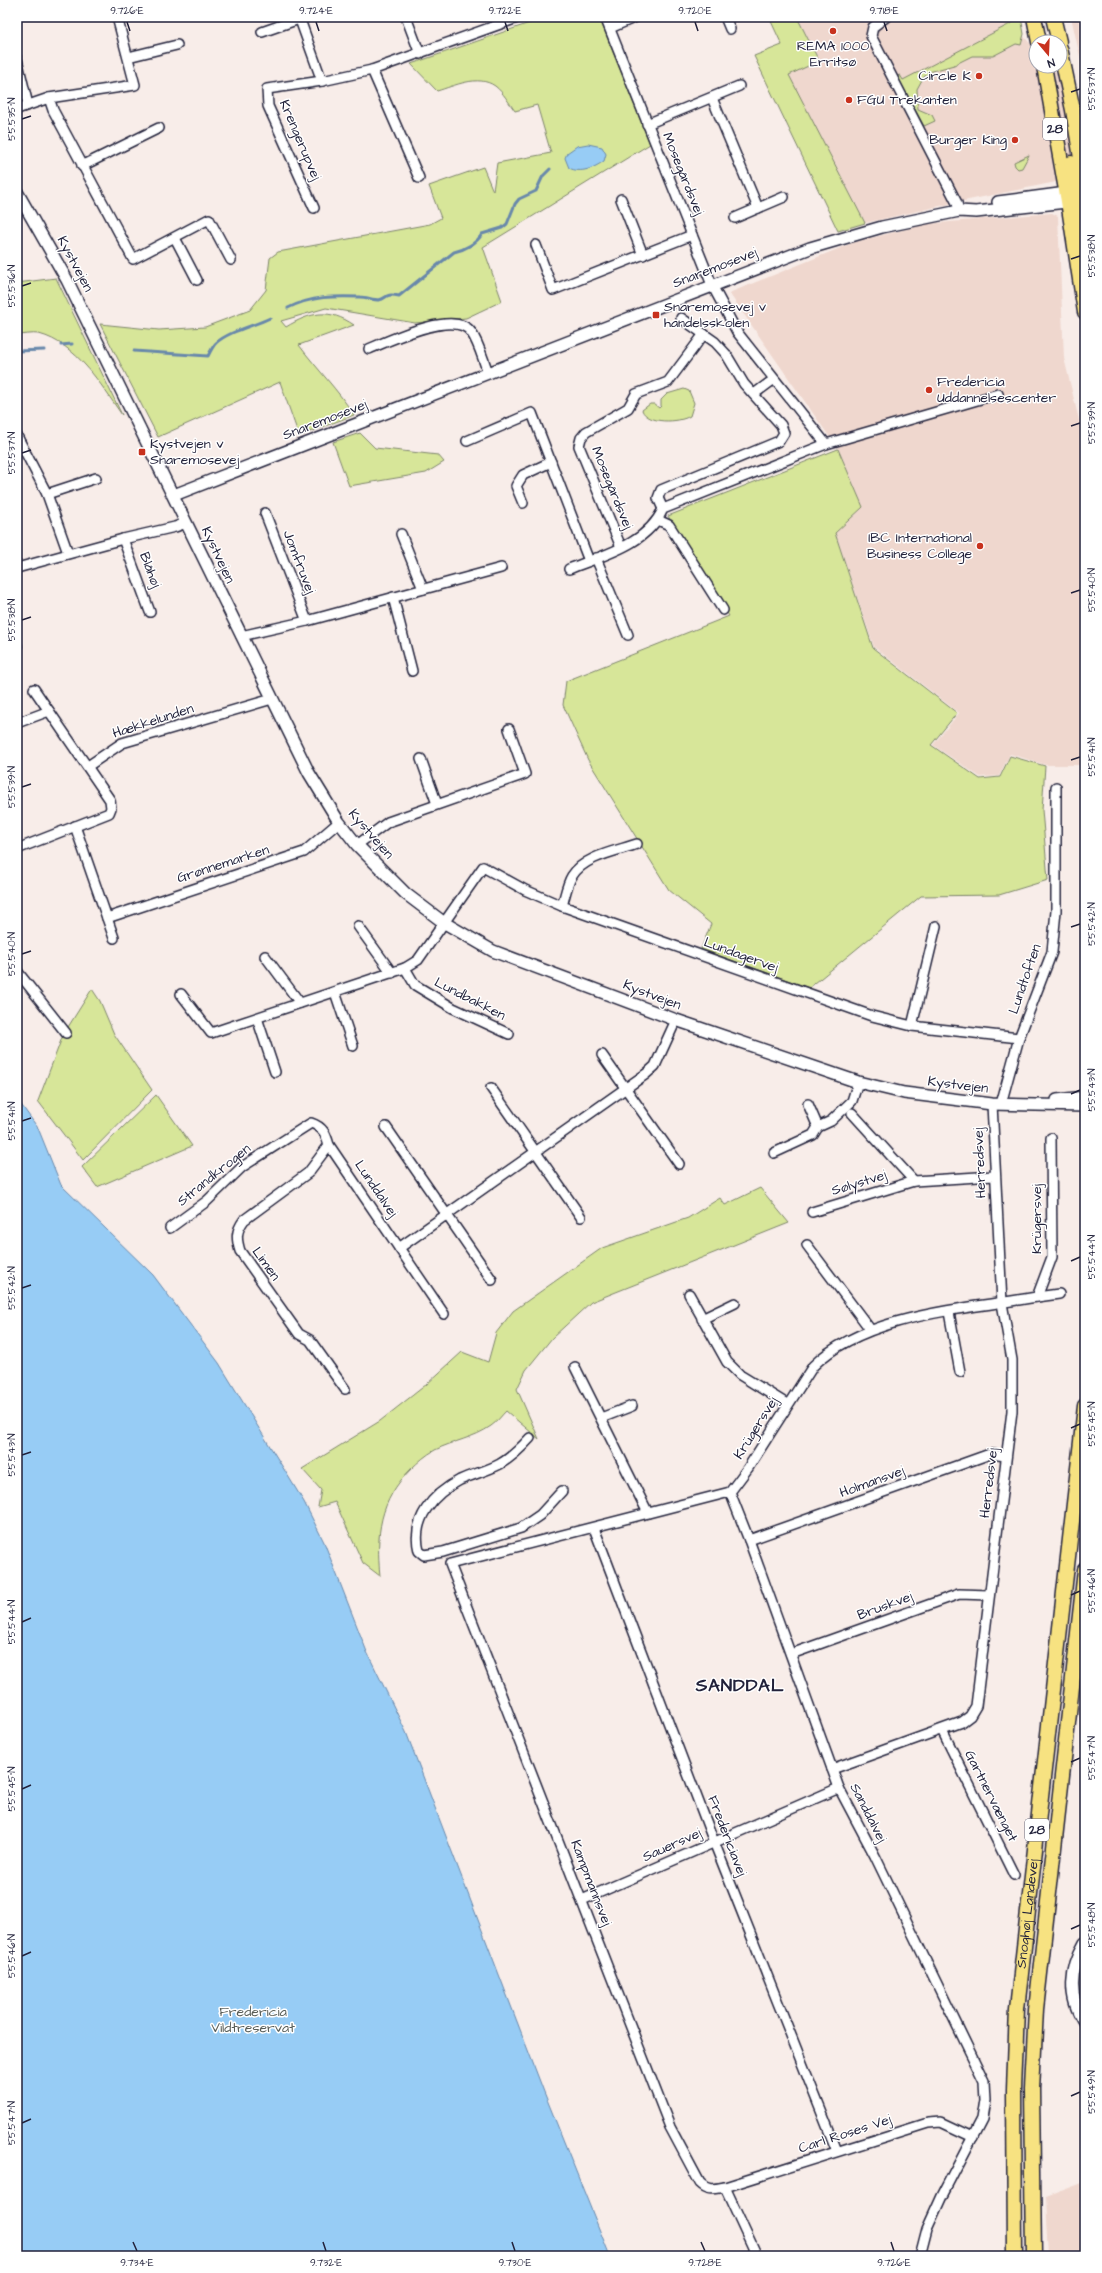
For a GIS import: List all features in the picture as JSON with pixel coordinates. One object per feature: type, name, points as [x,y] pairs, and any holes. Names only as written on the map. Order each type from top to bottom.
[{"type":"main road","points":[[1034,17],[1038,34]]},
{"type":"main road","points":[[1047,17],[1055,34]]},
{"type":"main road","name":"28","points":[[1053,17],[1057,34]]},
{"type":"main road","name":"28","points":[[1047,74],[1079,195]]},
{"type":"main road","name":"28","points":[[1065,74],[1074,117],[1085,312]]},
{"type":"main road","points":[[1079,195],[1079,206],[1085,242]]},
{"type":"main road","name":"Snoghøj Landevej","points":[[1015,2256],[1014,2090],[1017,2009],[1085,1406]]},
{"type":"main road","name":"Snoghøj Landevej","points":[[1034,2256],[1032,2089],[1036,2009],[1085,1570]]},
{"type":"street","points":[[17,109],[49,98],[135,85],[117,17]]},
{"type":"street","points":[[406,17],[420,54]]},
{"type":"street","name":"Krengerupvej","points":[[314,208],[268,106],[267,89],[322,81],[372,70],[520,17]]},
{"type":"street","name":"Mosegårdsvej","points":[[605,17],[712,285],[737,332],[826,444]]},
{"type":"street","points":[[610,28],[636,17]]},
{"type":"street","points":[[725,17],[730,29]]},
{"type":"street","points":[[886,17],[873,27],[871,36],[957,203],[959,211]]},
{"type":"street","points":[[262,32],[299,18],[322,81]]},
{"type":"street","points":[[128,57],[176,45]]},
{"type":"street","points":[[17,59],[28,105]]},
{"type":"street","points":[[372,70],[419,178]]},
{"type":"street","name":"Mosegårdsvej","points":[[647,124],[739,86]]},
{"type":"street","points":[[49,98],[53,110],[82,166],[133,259],[209,220],[231,260]]},
{"type":"street","points":[[712,98],[758,208]]},
{"type":"street","points":[[82,166],[159,128]]},
{"type":"street","name":"Kystvejen","points":[[17,192],[67,280],[174,495],[186,523],[309,774],[339,822],[357,845],[406,894],[443,922],[493,951],[676,1020],[858,1082],[904,1093],[996,1104],[1085,1106]]},
{"type":"street","name":"Snaremosevej","points":[[174,495],[810,248],[865,231],[959,211],[969,206],[1079,195]]},
{"type":"street","points":[[735,218],[784,197]]},
{"type":"street","points":[[621,199],[643,254]]},
{"type":"street","name":"Mosegårdsvej","points":[[536,245],[553,290],[692,235]]},
{"type":"street","points":[[175,238],[197,280]]},
{"type":"street","points":[[681,318],[704,334],[726,354],[744,384],[781,425],[784,433],[779,441],[670,484],[661,490],[658,498],[663,509],[826,444],[998,394]]},
{"type":"street","points":[[369,349],[422,328],[459,324],[471,331],[488,372]]},
{"type":"street","name":"Mosegårdsvej","points":[[621,547],[579,446],[581,438],[586,432],[628,408],[636,394],[668,382],[704,334]]},
{"type":"street","points":[[754,394],[774,380]]},
{"type":"street","points":[[467,441],[532,413],[551,462],[628,635]]},
{"type":"street","points":[[17,436],[47,494],[68,553]]},
{"type":"street","points":[[523,503],[516,486],[523,475],[551,462]]},
{"type":"street","points":[[47,494],[96,478]]},
{"type":"street","name":"Mosegårdsvej","points":[[569,568],[639,538],[654,527],[663,509]]},
{"type":"street","name":"Jomfruvej","points":[[265,513],[307,621]]},
{"type":"street","points":[[658,520],[669,525],[722,610]]},
{"type":"street","name":"Blåhøj","points":[[17,568],[68,553],[186,523]]},
{"type":"street","points":[[401,534],[423,590]]},
{"type":"street","name":"Blåhøj","points":[[123,539],[150,612]]},
{"type":"street","points":[[241,636],[307,621],[501,568]]},
{"type":"street","points":[[392,597],[412,671]]},
{"type":"street","points":[[17,849],[109,813],[111,808],[110,800],[88,766],[34,689]]},
{"type":"street","name":"Hækkelunden","points":[[88,766],[122,743],[272,699]]},
{"type":"street","points":[[17,723],[49,711]]},
{"type":"street","points":[[357,845],[388,822],[525,774],[509,729]]},
{"type":"street","points":[[421,759],[437,804]]},
{"type":"street","name":"Lundtoften","points":[[996,1104],[1019,1038],[1052,952],[1056,911],[1056,787]]},
{"type":"street","name":"Grønnemarken","points":[[107,918],[304,852],[339,822]]},
{"type":"street","points":[[75,826],[114,938]]},
{"type":"street","points":[[562,906],[573,875],[580,867],[590,860],[637,844]]},
{"type":"street","name":"Lundagervej","points":[[443,922],[483,867],[525,890],[562,906],[872,1016],[912,1026],[1019,1038]]},
{"type":"street","points":[[181,994],[211,1033],[405,968],[418,960],[443,922]]},
{"type":"street","points":[[358,926],[392,973]]},
{"type":"street","points":[[912,1026],[936,926]]},
{"type":"street","points":[[265,956],[300,1003]]},
{"type":"street","name":"Lundbakken","points":[[405,968],[415,985],[453,1008],[509,1034]]},
{"type":"street","points":[[17,971],[66,1033]]},
{"type":"street","points":[[335,992],[353,1046]]},
{"type":"street","points":[[257,1018],[275,1072]]},
{"type":"street","points":[[399,1248],[626,1089],[655,1066],[676,1020]]},
{"type":"street","points":[[602,1055],[678,1164]]},
{"type":"street","points":[[774,1153],[813,1135],[818,1127],[831,1121],[852,1101],[858,1082]]},
{"type":"street","points":[[491,1088],[581,1217]]},
{"type":"street","name":"Kystvejen","points":[[1035,1104],[1085,1097]]},
{"type":"street","points":[[808,1104],[818,1127]]},
{"type":"street","name":"Herredsvej","points":[[832,1769],[942,1730],[966,1719],[976,1706],[1012,1411],[1013,1389],[1012,1360],[1002,1303],[994,1176],[996,1104]]},
{"type":"street","name":"Sølystvej","points":[[852,1112],[914,1181]]},
{"type":"street","name":"Strandkrogen","points":[[170,1228],[207,1201],[242,1167],[304,1126],[311,1123],[318,1125],[325,1132],[329,1145]]},
{"type":"street","points":[[386,1127],[492,1280]]},
{"type":"street","name":"Krügersvej","points":[[1037,1297],[1052,1257],[1050,1138]]},
{"type":"street","name":"Lunddalvej","points":[[329,1145],[444,1314]]},
{"type":"street","name":"Limen","points":[[329,1145],[308,1173],[244,1220],[237,1230],[237,1241],[240,1251],[299,1334],[310,1340],[345,1389]]},
{"type":"street","name":"Sølystvej","points":[[812,1212],[914,1181],[994,1176]]},
{"type":"street","points":[[808,1245],[870,1329]]},
{"type":"street","points":[[689,1294],[727,1362],[740,1375],[787,1404]]},
{"type":"street","name":"Krügersvej","points":[[730,1492],[748,1468],[787,1404],[813,1366],[827,1352],[870,1329],[896,1322],[1058,1294]]},
{"type":"street","points":[[702,1319],[735,1303]]},
{"type":"street","points":[[949,1312],[960,1372]]},
{"type":"street","points":[[575,1367],[648,1513]]},
{"type":"street","points":[[600,1418],[632,1406]]},
{"type":"street","points":[[530,1438],[516,1454],[499,1464],[460,1480],[434,1498],[421,1519],[417,1543],[419,1551],[424,1555],[521,1528],[551,1506],[562,1491]]},
{"type":"street","name":"Holmansvej","points":[[749,1540],[990,1454],[1006,1456]]},
{"type":"street","points":[[521,1528],[529,1544],[730,1492]]},
{"type":"street","name":"Sanddalvej","points":[[730,1492],[791,1654],[839,1788],[882,1871],[984,2081],[985,2100],[982,2119],[933,2216],[920,2256]]},
{"type":"street","name":"Fredericiavej","points":[[594,1528],[714,1842],[837,2151]]},
{"type":"street","name":"Kampmannsvej","points":[[529,1544],[450,1564],[670,2127],[700,2183],[705,2189],[712,2190],[725,2187]]},
{"type":"street","name":"Bruskvej","points":[[791,1654],[959,1594],[989,1595]]},
{"type":"street","name":"Gartnervænget","points":[[942,1730],[1014,1875]]},
{"type":"street","name":"Sauersvej","points":[[582,1900],[839,1788]]},
{"type":"street","points":[[1085,1942],[1074,1966],[1071,1985],[1075,2004],[1085,2023]]},
{"type":"street","name":"Carl Roses Vej","points":[[725,2187],[928,2123],[941,2122],[973,2137]]},
{"type":"street","points":[[725,2187],[757,2256]]},
{"type":"shaded area","points":[[797,17],[1015,17],[1017,29],[1028,41],[1028,74],[1057,74],[1085,105],[1085,176],[865,223],[788,75],[819,60]]},
{"type":"shaded area","points":[[1071,17],[1085,17],[1085,78]]},
{"type":"shaded area","points":[[1052,213],[1058,216],[1064,358],[1085,445],[1085,765],[1046,765],[1010,754],[999,776],[980,777],[933,745],[959,713],[874,647],[835,533],[863,507],[838,449],[729,293],[855,242],[927,224]]},
{"type":"shaded area","points":[[1085,2182],[1085,2256],[1048,2256],[1045,2197]]},
{"type":"green space","points":[[547,17],[599,17],[650,144],[483,247],[502,301],[466,318],[415,323],[326,308],[281,321],[286,327],[312,315],[328,314],[336,316],[354,325],[299,345],[354,415],[299,436],[280,382],[158,437],[100,324],[159,330],[205,327],[250,310],[266,290],[270,258],[278,252],[430,224],[441,218],[429,186],[483,167],[493,191],[497,163],[551,153],[537,105],[515,111],[498,88],[481,81],[466,82],[437,91],[411,64]]},
{"type":"green space","points":[[769,17],[797,17],[819,61],[789,75],[865,223],[838,231],[754,56],[782,45]]},
{"type":"green space","points":[[1014,17],[1021,17],[1024,34],[1021,45],[1016,44],[993,56],[972,56],[954,65],[929,72],[923,78],[917,89],[918,109],[932,115],[935,121],[924,126],[897,76],[900,75],[903,80],[1010,24],[1016,20]]},
{"type":"green space","points":[[1029,155],[1022,168],[1018,169],[1015,166],[1014,162]]},
{"type":"green space","points":[[56,278],[122,415],[106,391],[87,367],[65,347],[53,339],[39,334],[17,335],[17,283]]},
{"type":"green space","points":[[684,389],[689,391],[694,403],[690,416],[671,421],[656,420],[645,415],[642,410],[650,404],[654,404],[659,408],[661,406],[661,400],[667,394]]},
{"type":"green space","points":[[360,433],[375,448],[438,455],[444,462],[426,473],[349,486],[333,442]]},
{"type":"green space","points":[[838,449],[863,507],[835,533],[873,648],[957,713],[931,745],[980,779],[1000,777],[1010,756],[1045,766],[1042,810],[1048,880],[999,895],[921,896],[809,988],[701,949],[711,924],[669,890],[588,760],[563,705],[566,681],[729,616],[668,516]]},
{"type":"green space","points":[[92,989],[100,1001],[114,1034],[152,1090],[83,1160],[38,1101],[63,1035]]},
{"type":"green space","points":[[156,1095],[192,1146],[97,1187],[82,1167]]},
{"type":"green space","points":[[760,1188],[789,1223],[591,1302],[552,1338],[526,1370],[517,1389],[539,1439],[506,1411],[495,1423],[484,1430],[428,1454],[400,1481],[386,1506],[380,1532],[380,1576],[363,1563],[335,1502],[318,1507],[321,1490],[302,1469],[380,1421],[427,1384],[462,1352],[488,1362],[496,1333],[513,1311],[602,1248],[688,1218],[720,1198],[725,1205]]},
{"type":"water","points":[[588,144],[602,147],[606,154],[604,161],[596,166],[583,170],[574,170],[569,168],[565,158],[567,153],[577,146]]},
{"type":"water","name":"Fredericia Vildtreservat","points":[[17,1099],[38,1128],[61,1185],[153,1275],[219,1363],[304,1502],[324,1542],[367,1652],[406,1732],[544,2092],[610,2256],[17,2256]]},
{"type":"waterway","points":[[288,308],[306,301],[323,298],[360,297],[379,300],[388,295],[399,296],[454,252],[470,246],[482,234],[502,228],[507,224],[515,204],[519,199],[536,191],[543,176],[550,169]]},
{"type":"waterway","points":[[134,351],[208,356],[215,344],[221,339],[270,318]]},
{"type":"waterway","points":[[61,345],[72,344]]},
{"type":"waterway","points":[[17,351],[44,350]]},
{"type":"place","name":"REMA 1000 Erritsø","points":[[833,31]]},
{"type":"place","name":"Circle K","points":[[979,76]]},
{"type":"place","name":"FGU Trekanten","points":[[849,100]]},
{"type":"place","name":"Burger King","points":[[1015,140]]},
{"type":"place","name":"Snaremosevej v handelsskolen","points":[[656,315]]},
{"type":"place","name":"Fredericia Uddannelsescenter","points":[[929,390]]},
{"type":"place","name":"Kystvejen v Snaremosevej","points":[[142,452]]},
{"type":"place","name":"IBC International Business College","points":[[980,546]]},
{"type":"district","name":"SANDDAL","points":[[740,1685]]}]
